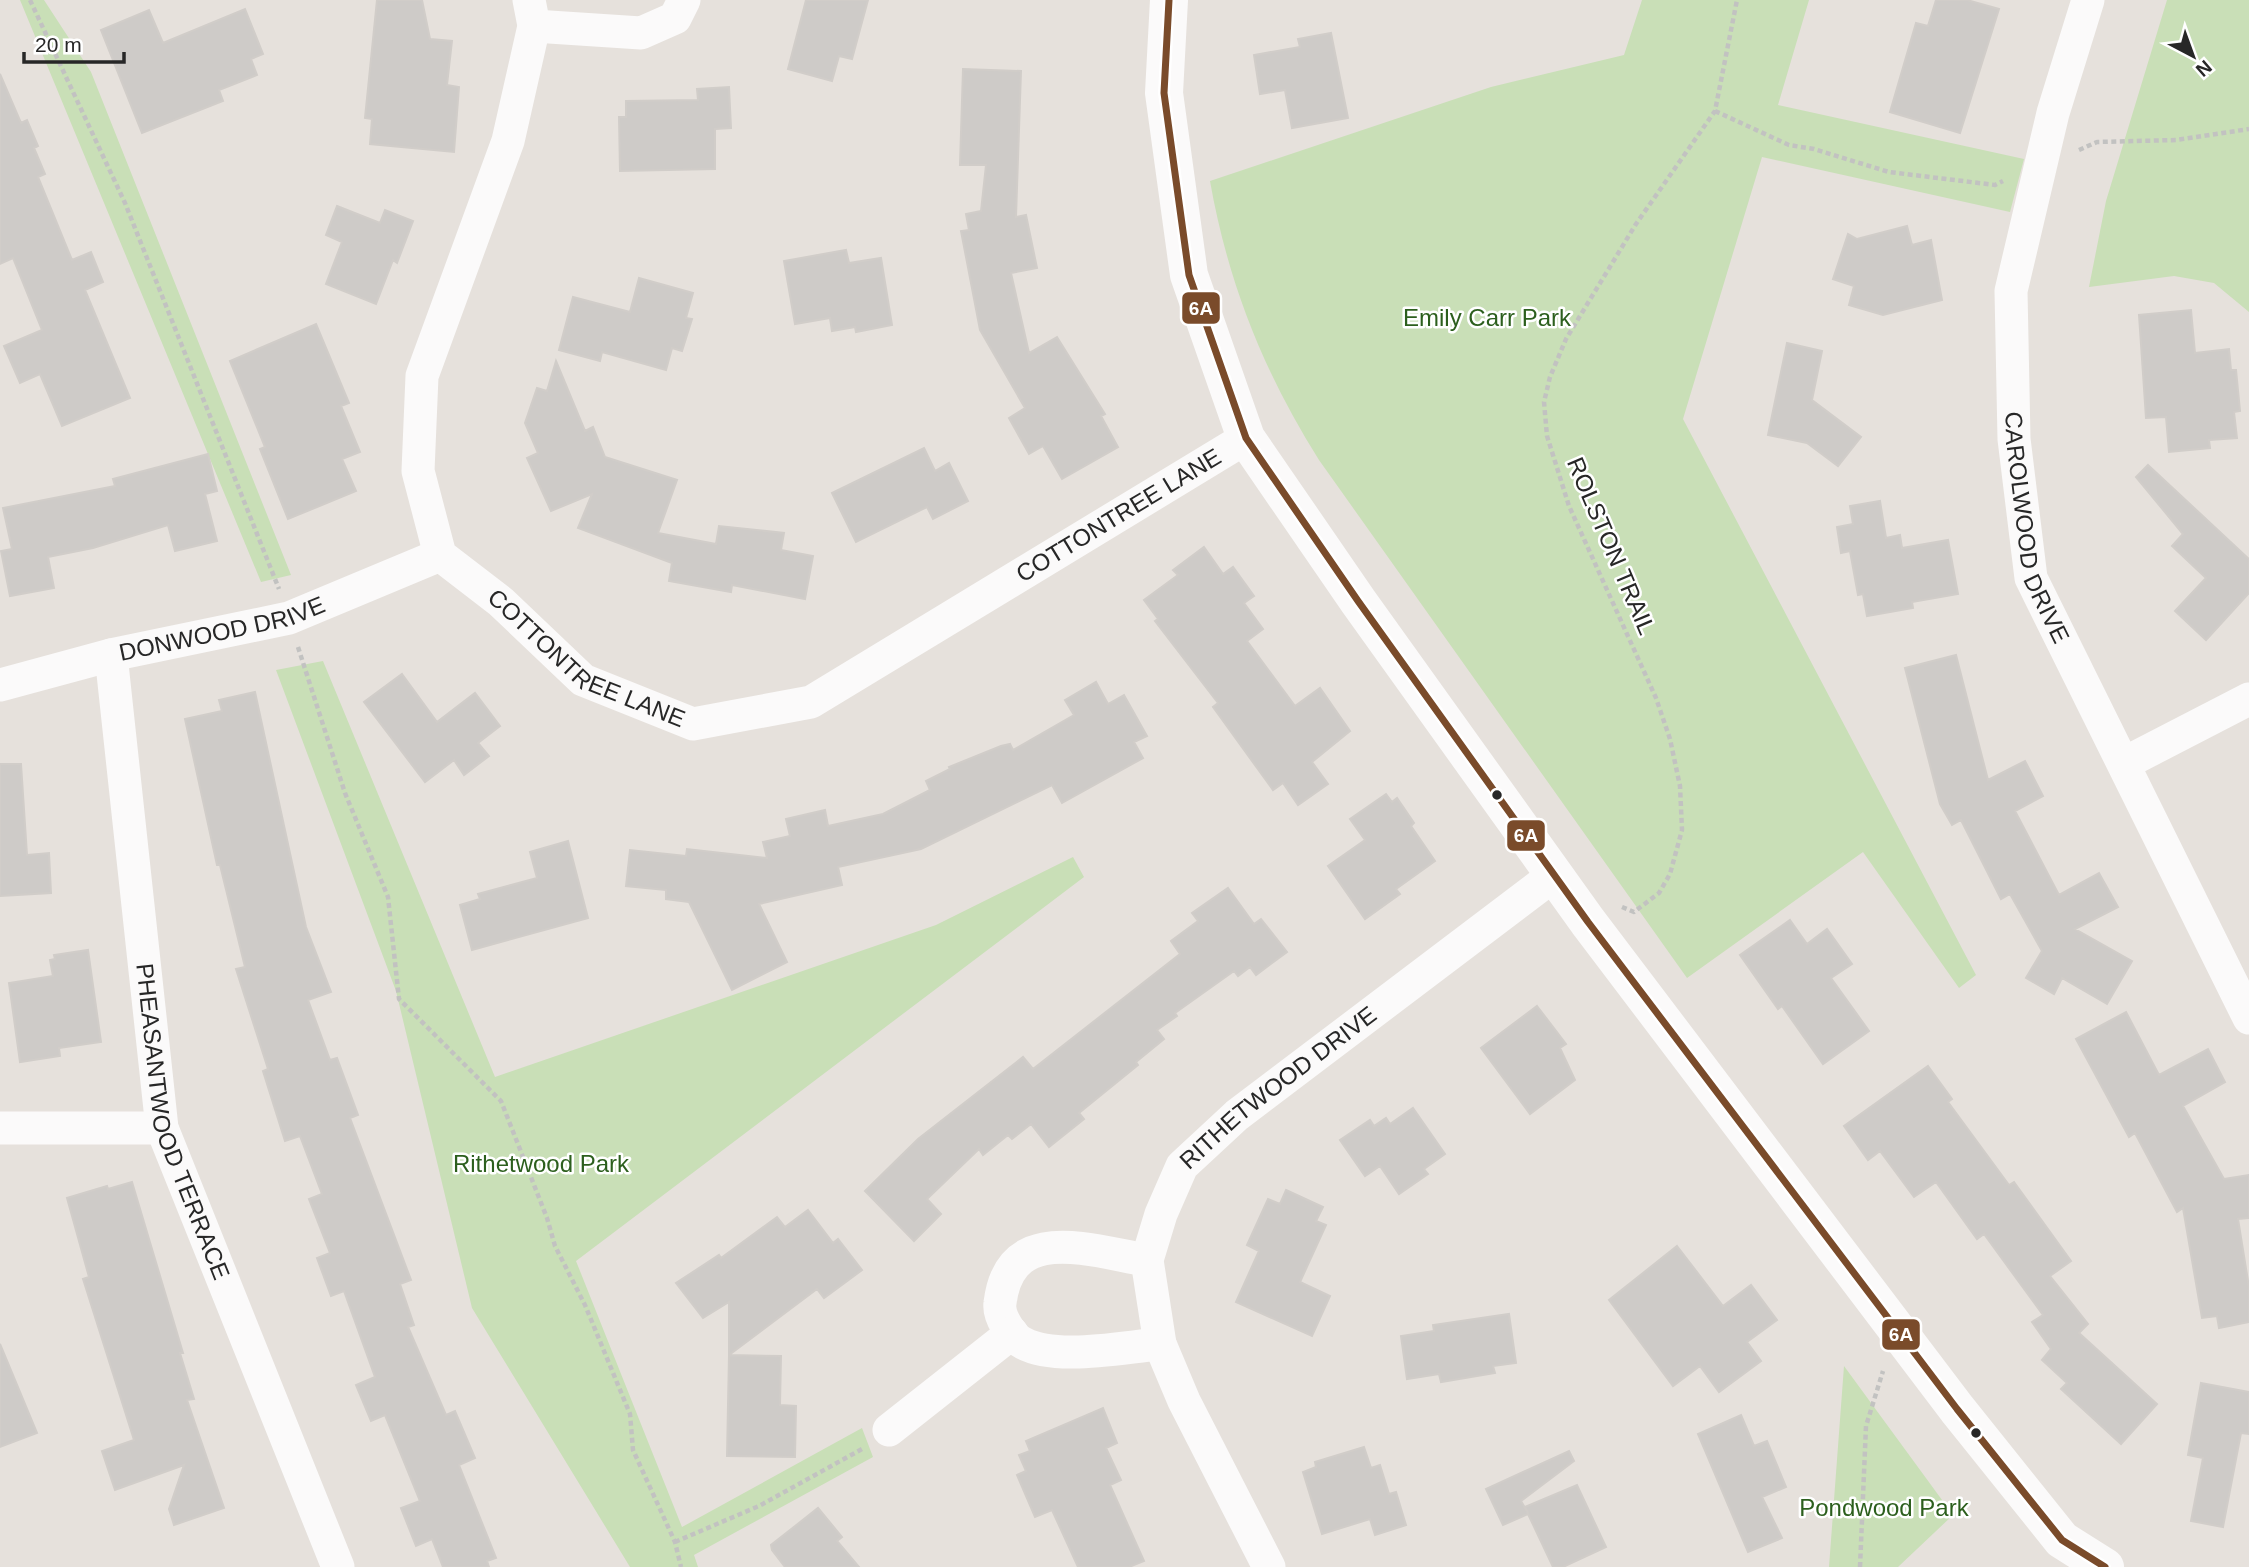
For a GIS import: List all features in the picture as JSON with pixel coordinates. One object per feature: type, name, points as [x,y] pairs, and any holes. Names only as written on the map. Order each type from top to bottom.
[{"type":"street","points":[[440,555],[418,471],[422,376],[508,141],[531,13],[640,33],[675,18],[684,0]]},
{"type":"street","points":[[1169,0],[1164,93],[1189,275],[1246,438],[1358,601],[1588,922],[1957,1409],[2062,1540],[2105,1567]]},
{"type":"street","name":"CAROLWOOD DRIVE","points":[[2088,0],[2053,113],[2011,291],[2014,439],[2031,578],[2249,1018]]},
{"type":"street","name":"COTTONTREE LANE","points":[[440,555],[501,602],[583,680],[693,724],[811,702],[1246,438]]},
{"type":"street","name":"DONWOOD DRIVE","points":[[0,685],[111,655],[289,618],[440,555]]},
{"type":"street","name":"PHEASANTWOOD TERRACE","points":[[111,655],[162,1128],[338,1567]]},
{"type":"street","points":[[2125,763],[2249,699]]},
{"type":"street","name":"RITHETWOOD DRIVE","points":[[1269,1567],[1184,1401],[1160,1344],[1147,1260],[1161,1214],[1182,1166],[1237,1115],[1554,875]]},
{"type":"street","points":[[0,1128],[162,1128]]},
{"type":"street","points":[[1147,1260],[1054,1246],[1029,1251],[1012,1266],[1002,1287],[999,1309],[1012,1333],[1022,1343],[1055,1353],[1160,1344]]},
{"type":"street","points":[[890,1430],[1012,1333]]},
{"type":"path","points":[[30,0],[125,204],[234,471],[289,618],[345,793],[388,897],[399,999],[501,1101],[547,1217],[555,1246],[585,1305],[630,1415],[633,1450],[675,1542],[681,1567]]},
{"type":"path","name":"ROLSTON TRAIL","points":[[1588,922],[1614,903],[1634,912],[1659,893],[1670,874],[1682,831],[1680,786],[1670,739],[1656,698],[1569,506],[1547,436],[1544,402],[1550,377],[1566,339],[1636,225],[1715,111],[1737,0]]},
{"type":"path","points":[[1715,111],[1790,145],[1814,149],[1889,172],[1995,185],[2097,142],[2176,140],[2249,129]]},
{"type":"path","points":[[1860,1567],[1866,1426],[1896,1327]]},
{"type":"path","points":[[675,1542],[759,1506],[854,1454],[890,1430]]},
{"type":"green space","points":[[20,0],[44,0],[91,72],[291,575],[261,582]]},
{"type":"green space","name":"Emily Carr Park","points":[[1642,0],[1809,0],[1778,105],[2024,159],[2010,212],[1762,157],[1683,419],[1976,975],[1959,988],[1863,852],[1687,978],[1319,460],[1281,394],[1238,291],[1210,181],[1491,87],[1624,55]]},
{"type":"green space","points":[[2167,0],[2249,0],[2249,312],[2214,283],[2174,276],[2089,287],[2106,201]]},
{"type":"green space","name":"Rithetwood Park","points":[[323,661],[495,1077],[936,925],[1073,857],[1084,877],[576,1261],[682,1527],[862,1428],[873,1457],[694,1555],[698,1567],[630,1567],[472,1308],[396,991],[276,670]]},
{"type":"green space","name":"Pondwood Park","points":[[1844,1366],[1953,1515],[1898,1567],[1829,1567]]},
{"type":"building","points":[[377,0],[422,0],[430,39],[452,41],[447,85],[459,87],[454,152],[370,144],[372,119],[365,118]]},
{"type":"building","points":[[806,0],[868,0],[852,59],[839,56],[832,81],[788,69]]},
{"type":"building","points":[[1936,0],[1967,0],[1999,9],[1960,133],[1890,112],[1916,23],[1928,26]]},
{"type":"building","points":[[245,9],[263,54],[251,59],[257,75],[219,90],[223,101],[142,133],[101,30],[149,10],[163,43]]},
{"type":"building","points":[[1331,33],[1348,118],[1292,128],[1285,90],[1260,94],[1254,55],[1300,47],[1298,39]]},
{"type":"building","points":[[963,69],[1021,71],[1016,217],[1026,215],[1037,268],[1011,273],[1029,353],[1057,337],[1105,414],[1101,416],[1118,447],[1062,479],[1043,446],[1029,454],[1009,418],[1025,408],[980,330],[961,231],[969,230],[966,214],[981,211],[986,165],[960,165]]},
{"type":"building","points":[[0,74],[21,123],[27,120],[38,146],[34,148],[45,174],[38,177],[72,260],[91,252],[103,282],[85,290],[130,398],[62,426],[40,374],[20,383],[4,346],[42,330],[13,258],[0,264]]},
{"type":"building","points":[[729,87],[731,128],[715,129],[715,169],[620,171],[619,117],[626,117],[626,101],[698,100],[697,89]]},
{"type":"building","points":[[337,206],[380,223],[385,210],[413,221],[397,263],[393,260],[376,304],[326,284],[342,242],[326,235]]},
{"type":"building","points":[[1907,226],[1912,245],[1931,240],[1942,300],[1883,315],[1849,305],[1854,286],[1833,279],[1848,234],[1857,239]]},
{"type":"building","points":[[846,250],[849,263],[881,258],[892,325],[856,332],[855,327],[832,331],[830,318],[795,324],[784,261]]},
{"type":"building","points":[[639,278],[693,293],[686,318],[692,319],[682,351],[672,348],[666,370],[602,352],[600,361],[559,350],[573,297],[630,312]]},
{"type":"building","points":[[2191,310],[2195,353],[2229,349],[2231,370],[2236,370],[2240,411],[2234,412],[2237,438],[2209,440],[2210,448],[2169,452],[2166,417],[2146,418],[2139,315]]},
{"type":"building","points":[[316,324],[349,403],[341,406],[360,452],[342,459],[356,491],[288,519],[260,449],[265,447],[230,361]]},
{"type":"building","points":[[1787,343],[1822,351],[1812,400],[1861,437],[1838,466],[1807,443],[1768,435]]},
{"type":"building","points":[[556,361],[585,431],[593,427],[605,457],[677,480],[658,533],[716,544],[719,526],[784,533],[781,550],[813,556],[805,599],[732,585],[731,592],[669,581],[672,563],[578,528],[592,494],[551,511],[527,458],[538,453],[525,423],[537,388],[547,391]]},
{"type":"building","points":[[924,448],[935,471],[949,463],[968,501],[933,519],[927,507],[856,542],[832,493]]},
{"type":"building","points":[[208,454],[217,491],[205,494],[217,541],[175,551],[168,525],[93,548],[48,557],[54,588],[10,596],[1,551],[12,549],[3,508],[115,486],[113,479]]},
{"type":"building","points":[[2148,465],[2249,559],[2249,593],[2206,640],[2175,611],[2206,578],[2172,546],[2183,534],[2136,477]]},
{"type":"building","points":[[1880,501],[1886,538],[1900,535],[1902,548],[1948,540],[1958,594],[1912,602],[1913,608],[1867,616],[1863,594],[1858,595],[1850,551],[1841,553],[1837,527],[1853,524],[1850,506]]},
{"type":"building","points":[[1204,547],[1223,574],[1233,567],[1254,596],[1244,603],[1263,629],[1247,641],[1295,706],[1320,688],[1350,731],[1312,762],[1328,784],[1298,805],[1283,783],[1273,790],[1213,707],[1218,703],[1155,621],[1158,619],[1144,600],[1178,575],[1173,570]]},
{"type":"building","points":[[1956,655],[1988,780],[2025,761],[2043,796],[2015,811],[2059,895],[2099,873],[2118,907],[2075,929],[2132,961],[2107,1004],[2062,978],[2054,994],[2026,978],[2042,951],[2010,894],[2001,899],[1961,820],[1952,825],[1940,804],[1905,668]]},
{"type":"building","points":[[402,674],[437,722],[475,693],[500,726],[478,743],[489,756],[464,775],[454,760],[425,782],[364,702]]},
{"type":"building","points":[[1096,682],[1108,704],[1124,695],[1147,736],[1134,742],[1143,758],[1062,803],[1052,785],[921,849],[838,867],[842,885],[759,904],[787,962],[732,990],[689,902],[666,899],[666,890],[626,886],[630,850],[686,856],[687,849],[767,858],[763,842],[790,836],[786,819],[825,810],[828,826],[883,814],[930,790],[926,781],[950,769],[949,767],[1001,746],[1010,744],[1013,750],[1074,715],[1065,700]]},
{"type":"building","points":[[255,692],[306,927],[331,992],[308,1000],[330,1060],[337,1058],[358,1115],[350,1118],[411,1280],[400,1284],[414,1325],[408,1327],[446,1415],[455,1411],[475,1458],[459,1465],[496,1558],[487,1561],[489,1567],[443,1567],[432,1539],[416,1546],[401,1508],[420,1501],[385,1415],[371,1421],[356,1385],[375,1377],[344,1291],[331,1296],[317,1258],[330,1253],[309,1199],[322,1194],[300,1136],[285,1141],[263,1071],[268,1069],[236,969],[245,967],[220,865],[217,865],[185,719],[222,711],[219,700]]},
{"type":"building","points":[[0,764],[21,764],[27,855],[49,853],[51,893],[0,896]]},
{"type":"building","points":[[1386,794],[1392,802],[1397,798],[1414,823],[1411,826],[1435,861],[1396,889],[1400,894],[1365,919],[1328,866],[1365,840],[1350,819]]},
{"type":"building","points":[[568,841],[588,918],[472,950],[460,905],[480,899],[478,894],[537,878],[530,852]]},
{"type":"building","points":[[1228,888],[1254,924],[1261,919],[1287,952],[1256,975],[1250,967],[1238,976],[1234,971],[1175,1013],[1177,1016],[1157,1030],[1164,1039],[1136,1062],[1138,1065],[1079,1113],[1084,1119],[1049,1147],[1031,1124],[1012,1139],[1008,1135],[983,1155],[979,1149],[927,1199],[941,1214],[914,1241],[865,1191],[918,1139],[1023,1057],[1033,1069],[1180,954],[1171,941],[1198,921],[1192,913]]},
{"type":"building","points":[[1790,920],[1807,944],[1827,929],[1852,964],[1831,978],[1869,1031],[1823,1064],[1782,1006],[1778,1009],[1740,955]]},
{"type":"building","points":[[88,950],[101,1042],[59,1048],[60,1056],[20,1062],[9,983],[53,976],[50,960],[55,959],[54,955]]},
{"type":"building","points":[[1537,1006],[1566,1044],[1560,1048],[1575,1080],[1530,1114],[1481,1048]]},
{"type":"building","points":[[2126,1012],[2159,1075],[2208,1049],[2225,1082],[2183,1106],[2224,1179],[2249,1175],[2249,1218],[2238,1219],[2249,1287],[2249,1322],[2219,1328],[2217,1316],[2202,1318],[2183,1208],[2177,1212],[2135,1133],[2129,1137],[2076,1039]]},
{"type":"building","points":[[1928,1066],[1952,1099],[1948,1102],[2009,1185],[2014,1182],[2071,1261],[2050,1276],[2088,1324],[2079,1333],[2157,1404],[2121,1444],[2061,1389],[2067,1383],[2042,1360],[2051,1349],[2032,1322],[2043,1315],[1984,1234],[1977,1239],[1936,1182],[1914,1197],[1880,1151],[1868,1160],[1844,1126]]},
{"type":"building","points":[[1413,1108],[1445,1154],[1424,1169],[1428,1174],[1399,1194],[1380,1166],[1365,1176],[1340,1140],[1370,1120],[1374,1126],[1386,1118],[1390,1124]]},
{"type":"building","points":[[132,1182],[183,1353],[180,1353],[194,1399],[187,1400],[224,1508],[174,1525],[169,1509],[184,1465],[115,1490],[102,1451],[134,1440],[83,1279],[89,1277],[67,1198]]},
{"type":"building","points":[[1286,1190],[1323,1207],[1316,1221],[1326,1225],[1300,1282],[1330,1296],[1312,1336],[1236,1302],[1259,1251],[1247,1245],[1268,1199],[1280,1204]]},
{"type":"building","points":[[808,1210],[833,1243],[838,1239],[862,1270],[824,1298],[817,1289],[729,1355],[729,1302],[703,1318],[676,1283],[719,1255],[721,1258],[777,1217],[785,1227]]},
{"type":"building","points":[[1677,1246],[1723,1306],[1751,1285],[1777,1320],[1747,1342],[1761,1361],[1719,1392],[1700,1366],[1673,1386],[1609,1300]]},
{"type":"building","points":[[1509,1314],[1516,1363],[1493,1366],[1495,1373],[1441,1382],[1439,1374],[1407,1379],[1401,1336],[1434,1331],[1433,1325]]},
{"type":"building","points":[[0,1344],[37,1433],[0,1447]]},
{"type":"building","points":[[729,1355],[781,1356],[780,1405],[796,1406],[795,1457],[727,1456]]},
{"type":"building","points":[[2201,1383],[2249,1392],[2249,1434],[2241,1433],[2223,1527],[2191,1521],[2203,1458],[2188,1455]]},
{"type":"building","points":[[1103,1408],[1117,1443],[1106,1448],[1121,1480],[1110,1485],[1144,1561],[1129,1567],[1078,1567],[1052,1510],[1035,1517],[1017,1475],[1026,1471],[1019,1455],[1030,1451],[1026,1441]]},
{"type":"building","points":[[1741,1415],[1754,1446],[1767,1441],[1786,1487],[1762,1497],[1782,1538],[1748,1552],[1698,1434]]},
{"type":"building","points":[[1364,1447],[1371,1468],[1380,1465],[1389,1494],[1396,1492],[1406,1525],[1375,1535],[1370,1519],[1322,1534],[1303,1472],[1316,1467],[1315,1462]]},
{"type":"building","points":[[1569,1451],[1574,1461],[1521,1501],[1528,1513],[1525,1507],[1577,1485],[1606,1547],[1563,1567],[1553,1567],[1528,1514],[1503,1525],[1486,1489]]},
{"type":"building","points":[[818,1508],[842,1537],[837,1541],[859,1567],[785,1567],[772,1550],[771,1545]]},
{"type":"transit line","name":"6A","points":[[1169,0],[1164,93],[1189,275],[1246,438],[1358,601],[1588,922],[1957,1409],[2062,1540],[2105,1567]]}]
